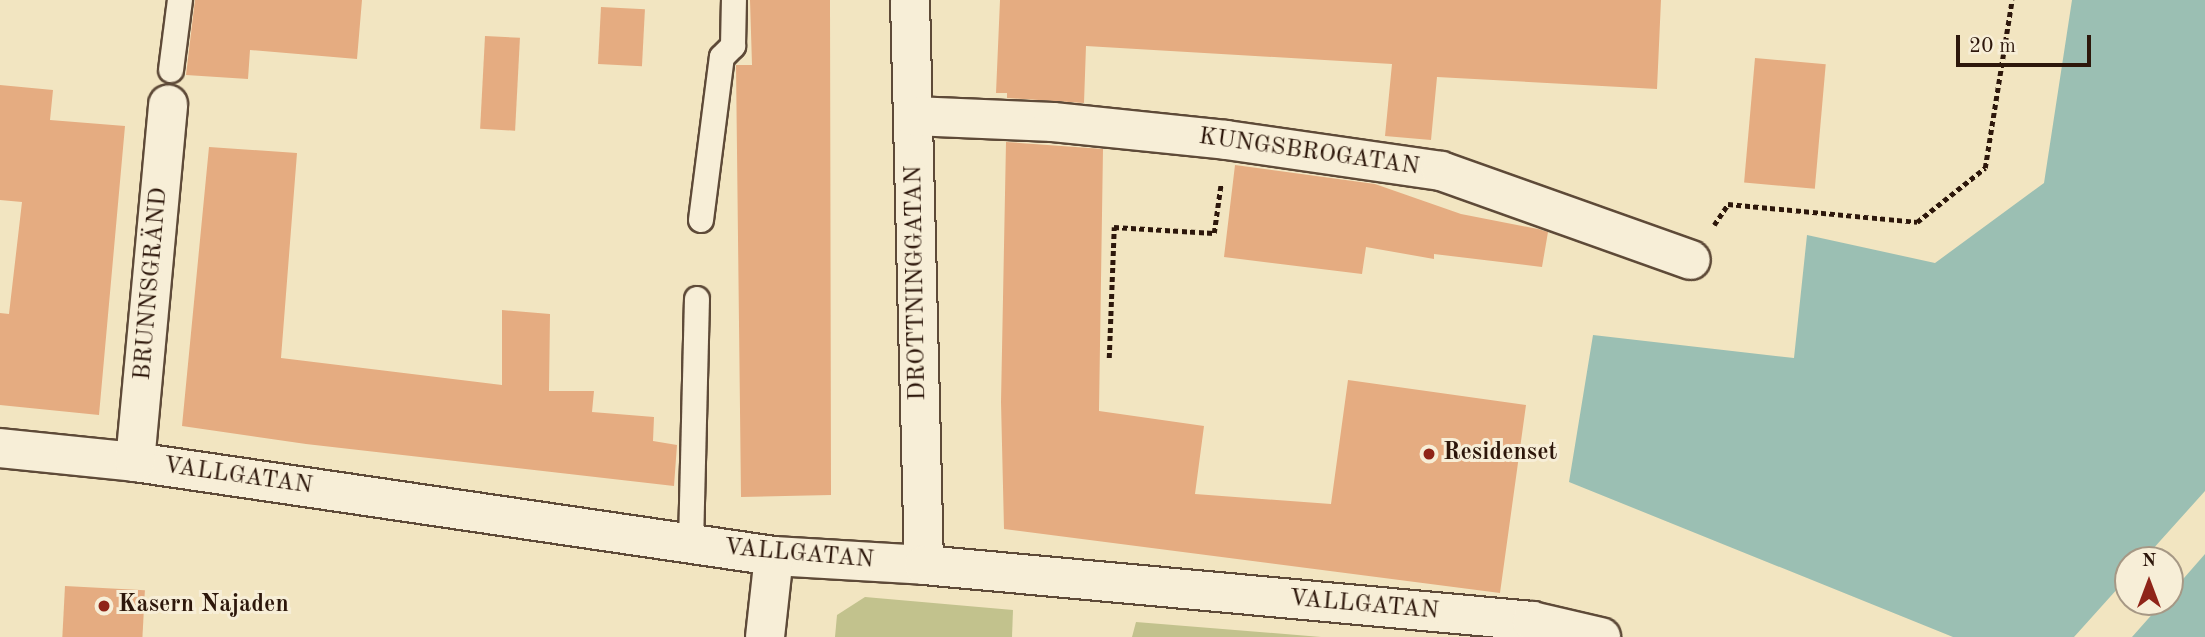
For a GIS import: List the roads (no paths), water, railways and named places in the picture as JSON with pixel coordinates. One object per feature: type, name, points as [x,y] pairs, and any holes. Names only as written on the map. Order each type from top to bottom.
[{"type":"street","name":"DROTTNINGGATAN","points":[[910,0],[923,565]]},
{"type":"street","name":"BRUNNSGRÄND","points":[[135,462],[169,87]]},
{"type":"street","name":"KUNGSBROGATAN","points":[[913,116],[1053,122],[1226,141],[1441,171],[1691,260]]},
{"type":"street","name":"VALLGATAN","points":[[0,448],[135,462],[774,556],[923,565],[1532,621],[1601,637]]},
{"type":"street","points":[[765,637],[774,556]]},
{"type":"lane","name":"BRUNNSGRÄND","points":[[169,87],[180,0]]},
{"type":"lane","points":[[701,220],[722,57],[733,46],[734,0]]},
{"type":"lane","points":[[691,544],[697,299]]},
{"type":"water","points":[[2072,0],[2205,0],[2205,491],[2156,546],[2114,546],[2114,593],[2074,637],[1953,637],[1569,482],[1593,335],[1794,358],[1807,235],[1935,263],[2044,183]]},
{"type":"water","points":[[2205,554],[2205,637],[2132,637],[2151,616],[2184,616],[2184,578]]},
{"type":"place","name":"Residenset","points":[[1429,454]]},
{"type":"place","name":"Kasern Najaden","points":[[104,606]]}]
